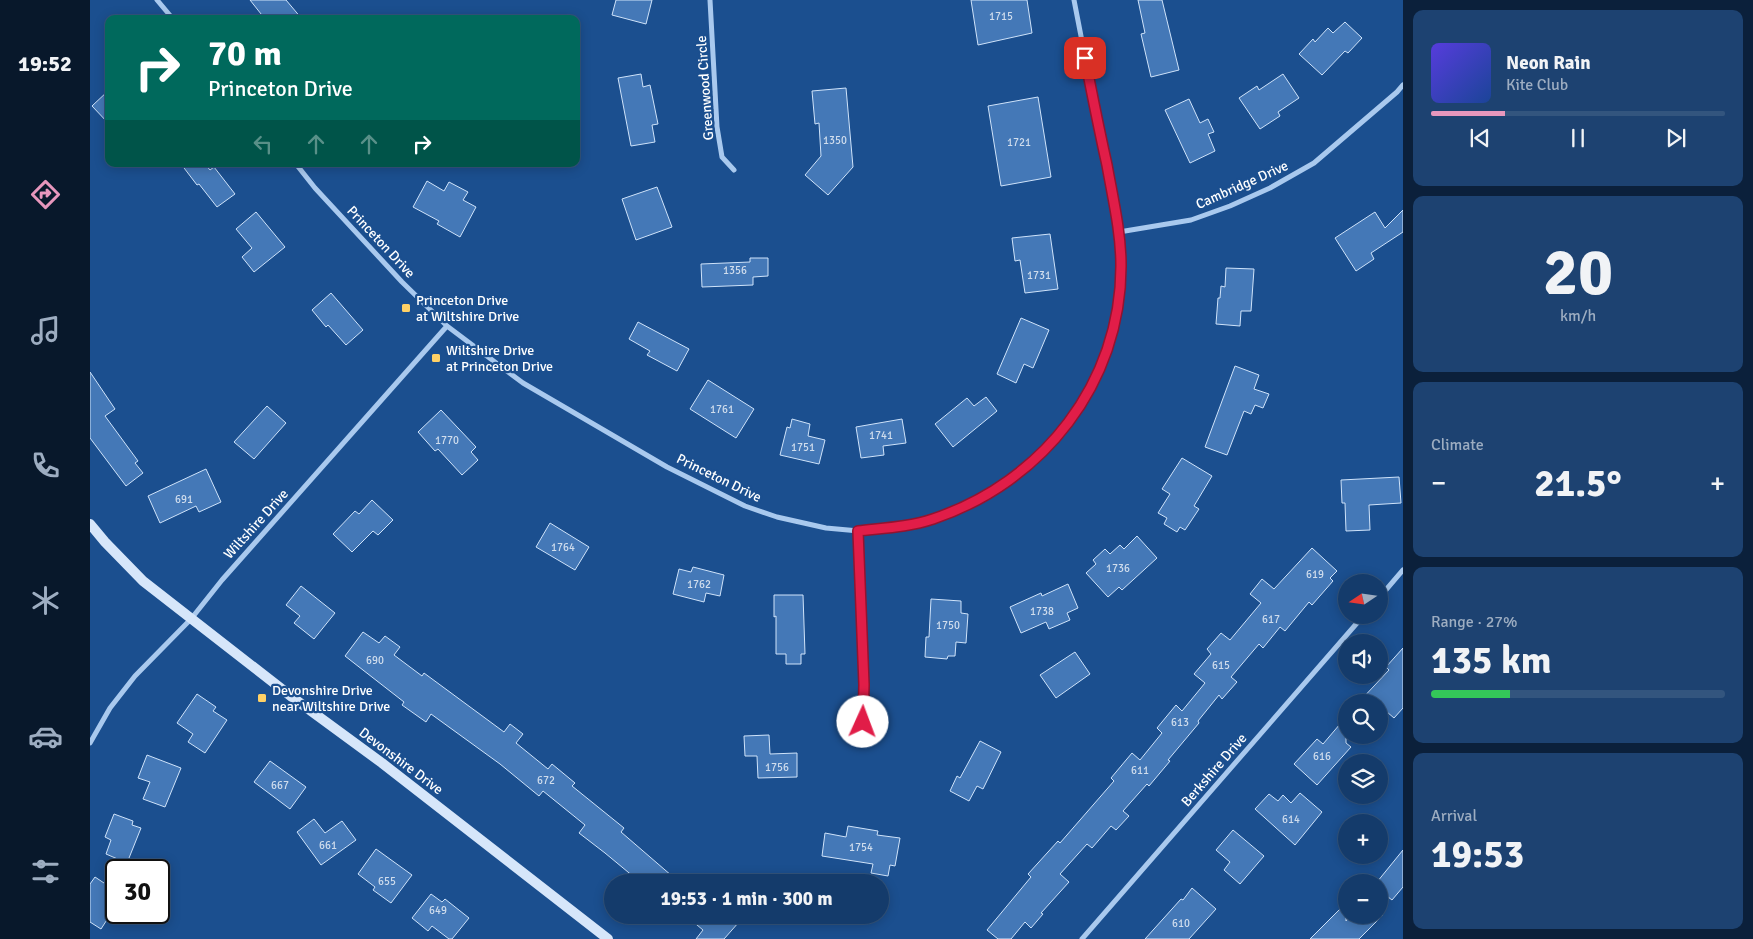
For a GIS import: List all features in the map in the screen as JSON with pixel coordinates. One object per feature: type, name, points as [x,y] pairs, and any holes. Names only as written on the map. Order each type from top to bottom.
[{"type":"street","points":[[157,0],[170,15]]},
{"type":"street","name":"Greenwood Circle","points":[[710,0],[717,127],[722,157],[734,170]]},
{"type":"street","name":"Princeton Drive","points":[[298,167],[315,188],[402,282],[447,326],[523,383],[668,467],[745,506],[778,517],[818,526],[858,531],[905,526],[933,519],[960,508],[984,496],[1030,464],[1050,444],[1089,391],[1105,360],[1119,305],[1121,266],[1119,232],[1074,0]]},
{"type":"street","name":"Cambridge Drive","points":[[1119,232],[1191,220],[1230,206],[1270,188],[1314,163],[1403,85]]},
{"type":"street","name":"Wiltshire Drive","points":[[90,743],[110,708],[135,676],[191,618],[222,580],[447,326]]},
{"type":"street","name":"Devonshire Drive","points":[[90,524],[143,581],[292,697],[382,763],[608,939]]},
{"type":"street","points":[[858,531],[864,685],[863,722]]},
{"type":"street","points":[[1388,588],[1403,570]]},
{"type":"street","name":"Berkshire Drive","points":[[1082,939],[1356,624]]},
{"type":"building","points":[[250,0],[286,0],[299,15],[262,15]]},
{"type":"building","points":[[616,0],[652,0],[646,24],[612,15]]},
{"type":"building","points":[[971,0],[1027,0],[1032,33],[978,45]]},
{"type":"building","points":[[1138,0],[1162,0],[1179,70],[1151,77],[1141,34],[1145,33]]},
{"type":"building","points":[[1345,22],[1362,38],[1348,53],[1345,51],[1322,75],[1299,54],[1313,39],[1315,42],[1328,28],[1333,33]]},
{"type":"building","points":[[641,74],[643,87],[650,85],[658,124],[652,125],[655,142],[631,146],[618,78]]},
{"type":"building","points":[[1283,74],[1299,98],[1278,112],[1280,116],[1260,129],[1239,98],[1257,86],[1259,90]]},
{"type":"building","points":[[846,88],[853,167],[828,195],[805,175],[821,156],[819,123],[815,124],[812,91]]},
{"type":"building","points":[[105,94],[105,120],[92,106]]},
{"type":"building","points":[[1038,97],[1051,177],[1001,186],[988,106]]},
{"type":"building","points":[[1189,99],[1200,123],[1208,119],[1214,132],[1208,134],[1215,151],[1190,163],[1165,110]]},
{"type":"building","points":[[183,167],[208,167],[210,170],[214,167],[235,194],[217,207],[199,184],[197,185]]},
{"type":"building","points":[[427,181],[444,191],[449,182],[468,192],[463,200],[476,207],[460,237],[437,224],[439,221],[413,207]]},
{"type":"building","points":[[657,187],[672,227],[636,240],[622,199]]},
{"type":"building","points":[[1403,210],[1403,232],[1371,253],[1374,259],[1356,271],[1335,238],[1375,212],[1385,228]]},
{"type":"building","points":[[256,212],[285,247],[254,272],[242,257],[252,248],[236,229]]},
{"type":"building","points":[[1050,234],[1058,289],[1025,293],[1020,260],[1015,261],[1012,238]]},
{"type":"building","points":[[750,258],[768,258],[768,276],[753,277],[753,285],[702,287],[701,264],[750,262]]},
{"type":"building","points":[[1226,268],[1254,269],[1251,311],[1241,311],[1240,326],[1216,324],[1218,298],[1220,298],[1221,286],[1225,287]]},
{"type":"building","points":[[331,293],[363,330],[346,345],[328,325],[326,327],[312,310]]},
{"type":"building","points":[[1021,318],[1049,330],[1033,368],[1024,364],[1016,383],[997,374]]},
{"type":"building","points":[[638,322],[689,349],[677,371],[647,355],[650,351],[629,339]]},
{"type":"building","points":[[1235,366],[1259,375],[1254,389],[1269,394],[1263,408],[1255,405],[1251,414],[1244,411],[1227,455],[1205,447]]},
{"type":"building","points":[[90,372],[115,409],[105,416],[138,461],[135,463],[143,473],[126,486],[90,438]]},
{"type":"building","points":[[708,380],[754,409],[736,438],[690,409]]},
{"type":"building","points":[[986,397],[997,411],[953,447],[935,424],[967,398],[974,406]]},
{"type":"building","points":[[267,406],[286,423],[254,459],[234,442]]},
{"type":"building","points":[[441,410],[476,447],[471,452],[478,460],[462,475],[438,449],[435,451],[418,432]]},
{"type":"building","points":[[792,419],[810,424],[808,436],[825,440],[819,464],[780,455],[787,427],[790,428]]},
{"type":"building","points":[[902,419],[906,443],[883,446],[884,455],[861,458],[856,427]]},
{"type":"building","points":[[1182,458],[1212,476],[1194,506],[1199,509],[1185,530],[1180,527],[1177,532],[1164,524],[1167,518],[1158,513],[1170,494],[1162,489]]},
{"type":"building","points":[[206,469],[221,502],[199,512],[196,506],[160,523],[148,496]]},
{"type":"building","points":[[1399,477],[1401,503],[1369,505],[1370,530],[1346,531],[1345,503],[1342,503],[1341,480]]},
{"type":"building","points":[[372,500],[393,520],[378,535],[373,531],[352,552],[333,534],[355,511],[359,514]]},
{"type":"building","points":[[550,523],[589,547],[575,570],[536,547]]},
{"type":"building","points":[[1137,536],[1157,558],[1122,590],[1119,587],[1108,597],[1086,573],[1096,564],[1093,560],[1105,549],[1110,554],[1120,545],[1124,549]]},
{"type":"building","points":[[1312,548],[1337,571],[1330,578],[1333,581],[1312,605],[1309,602],[1285,631],[1280,627],[1263,648],[1259,644],[1231,677],[1237,682],[1222,699],[1219,695],[1198,721],[1199,723],[1168,760],[1170,761],[1149,786],[1147,784],[1123,811],[1129,816],[1116,830],[1111,826],[1092,848],[1087,844],[1060,874],[1069,882],[1041,913],[1043,914],[1031,928],[1025,922],[1011,939],[998,939],[987,930],[1031,877],[1028,874],[1058,841],[1060,843],[1114,781],[1111,778],[1132,753],[1140,760],[1162,733],[1157,728],[1176,705],[1182,711],[1205,683],[1194,674],[1211,654],[1207,649],[1221,633],[1230,640],[1261,603],[1250,594],[1262,579],[1274,589]]},
{"type":"building","points":[[693,567],[724,575],[720,596],[706,593],[704,602],[673,594],[679,569],[691,572]]},
{"type":"building","points":[[1068,584],[1078,608],[1067,613],[1070,620],[1049,629],[1046,622],[1021,633],[1010,607],[1041,593],[1042,596]]},
{"type":"building","points":[[301,586],[335,613],[314,639],[294,623],[300,616],[286,605]]},
{"type":"building","points":[[774,595],[803,595],[805,654],[801,654],[801,664],[786,664],[786,654],[776,654]]},
{"type":"building","points":[[931,599],[961,601],[961,613],[968,614],[966,643],[956,642],[955,656],[948,656],[947,659],[925,657],[926,637],[929,637]]},
{"type":"building","points":[[363,632],[379,643],[385,636],[400,647],[394,655],[422,676],[424,673],[504,732],[510,724],[523,734],[516,743],[548,769],[552,764],[575,783],[572,786],[624,828],[621,832],[670,874],[630,874],[579,833],[585,825],[543,791],[539,796],[500,764],[431,714],[426,722],[402,705],[404,702],[345,656]]},
{"type":"building","points":[[1403,648],[1403,708],[1394,718],[1388,713],[1388,694],[1366,694],[1376,684],[1388,684],[1388,665]]},
{"type":"building","points":[[1075,652],[1090,674],[1056,698],[1040,675]]},
{"type":"building","points":[[197,694],[216,707],[213,711],[227,720],[205,753],[188,742],[193,734],[177,723]]},
{"type":"building","points":[[1338,726],[1338,744],[1347,744],[1351,747],[1345,754],[1338,754],[1338,762],[1317,785],[1294,764],[1317,739],[1323,744]]},
{"type":"building","points":[[769,735],[770,754],[797,753],[797,777],[758,778],[757,756],[745,756],[744,736]]},
{"type":"building","points":[[980,741],[1001,752],[983,789],[977,786],[969,801],[950,791],[957,776],[960,778]]},
{"type":"building","points":[[147,755],[181,768],[165,807],[143,799],[150,782],[138,778]]},
{"type":"building","points":[[270,761],[306,787],[290,809],[254,782]]},
{"type":"building","points":[[1300,793],[1322,812],[1295,845],[1255,809],[1269,794],[1278,801],[1283,795],[1291,803]]},
{"type":"building","points":[[114,814],[133,821],[132,825],[141,828],[129,859],[118,859],[106,854],[111,840],[105,837]]},
{"type":"building","points":[[314,819],[325,833],[342,821],[356,840],[321,865],[297,832]]},
{"type":"building","points":[[848,826],[878,831],[877,835],[900,838],[895,866],[890,865],[888,874],[877,874],[871,873],[873,864],[822,856],[825,833],[846,837]]},
{"type":"building","points":[[1233,830],[1264,856],[1240,884],[1224,870],[1230,862],[1216,850]]},
{"type":"building","points":[[376,849],[412,875],[391,903],[373,890],[375,887],[358,874]]},
{"type":"building","points":[[1403,850],[1403,887],[1392,900],[1388,897],[1388,874],[1384,874]]},
{"type":"building","points":[[95,877],[105,884],[105,923],[101,929],[90,922],[90,884]]},
{"type":"building","points":[[1192,888],[1216,909],[1189,939],[1145,939],[1181,899],[1183,900]]},
{"type":"building","points":[[431,894],[442,902],[445,899],[469,918],[452,939],[449,939],[432,926],[428,931],[412,918]]},
{"type":"building","points":[[1338,911],[1338,924],[1374,924],[1359,939],[1310,939]]},
{"type":"building","points":[[696,924],[737,924],[724,939],[696,939],[703,930]]},
{"type":"place","name":"Princeton Drive at Wiltshire Drive","points":[[406,308]]},
{"type":"place","name":"Wiltshire Drive at Princeton Drive","points":[[436,358]]},
{"type":"place","name":"Devonshire Drive near Wiltshire Drive","points":[[262,698]]},
{"type":"route","points":[[863,722],[864,685],[858,531],[905,526],[933,519],[984,496],[1009,480],[1030,464],[1050,444],[1072,417],[1089,391],[1105,360],[1119,305],[1121,266],[1119,232],[1085,58]]}]
